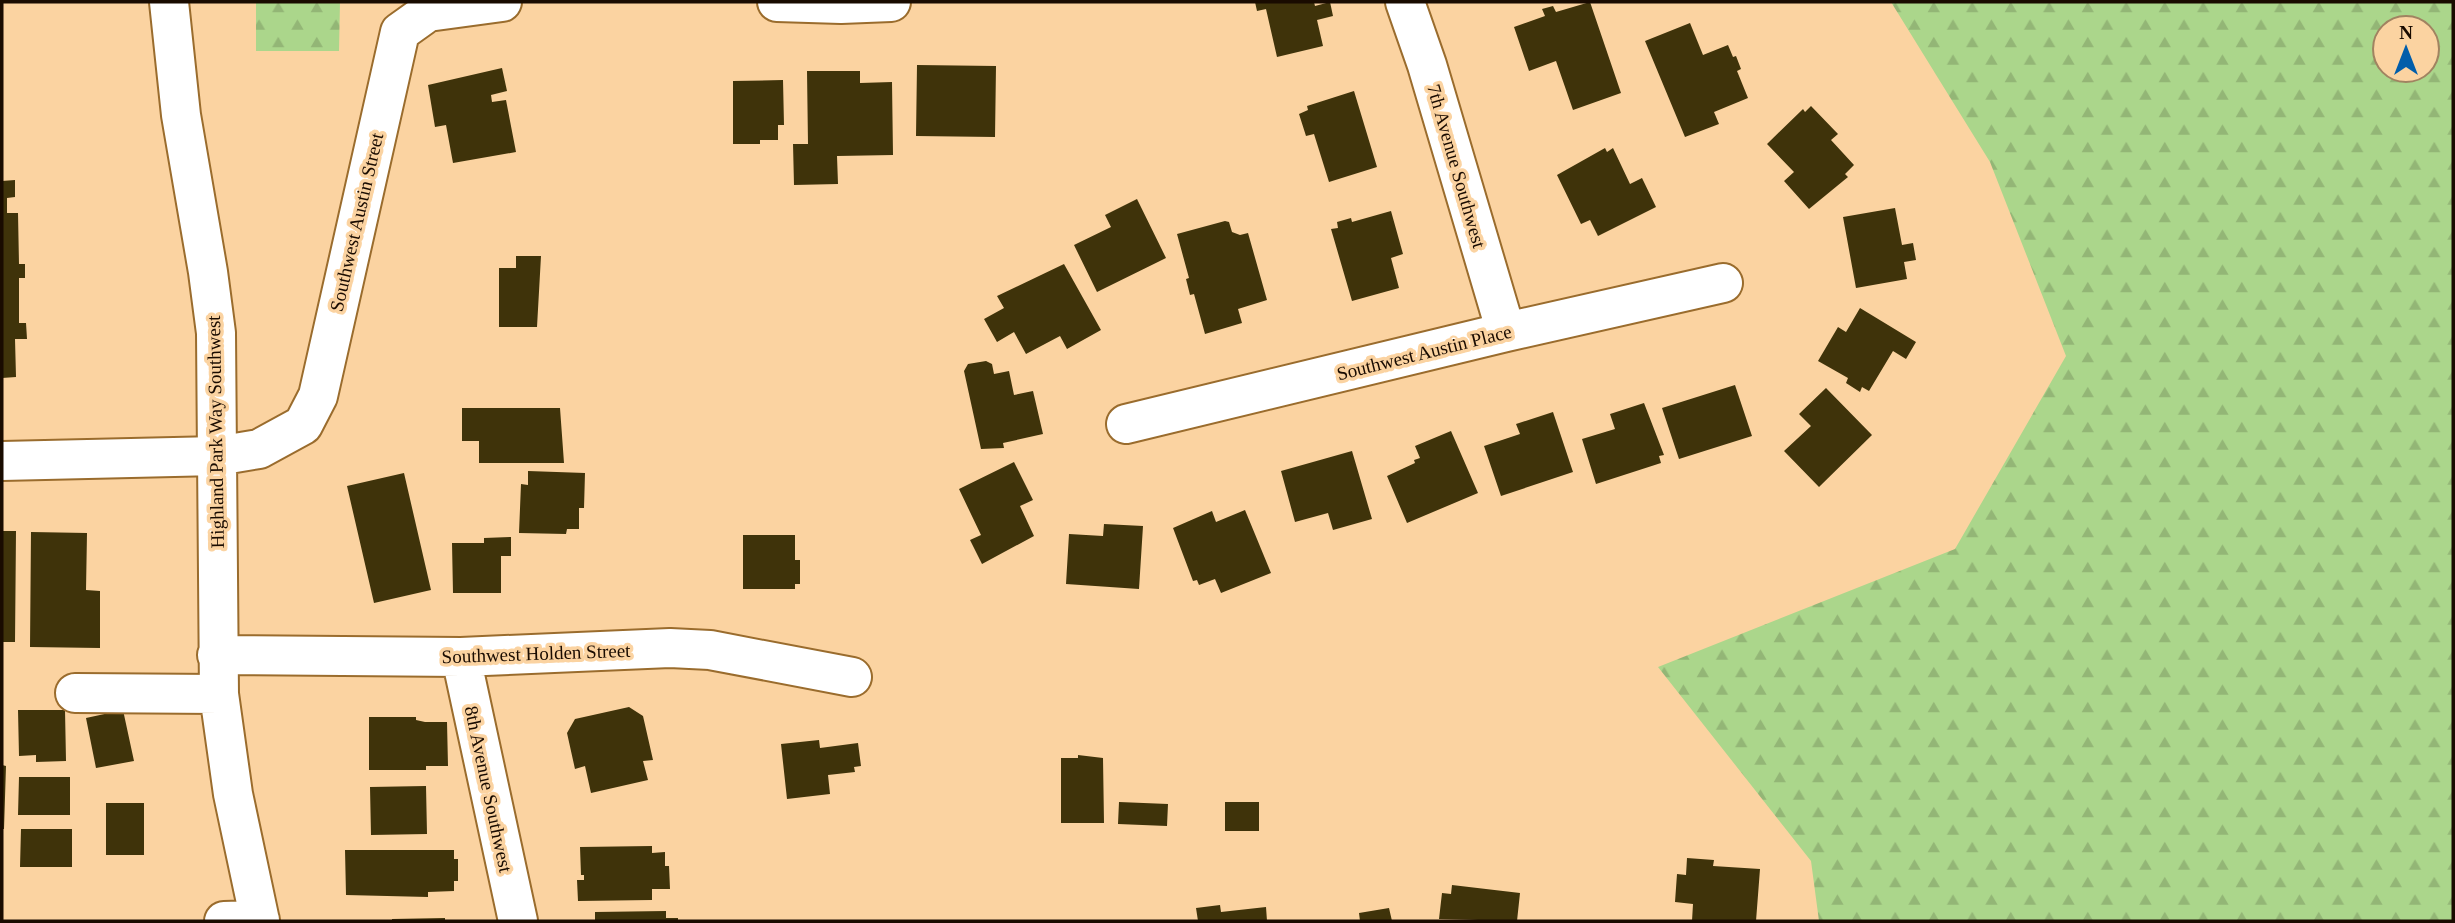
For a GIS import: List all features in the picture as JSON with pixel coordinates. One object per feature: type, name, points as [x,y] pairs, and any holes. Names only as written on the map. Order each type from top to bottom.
[{"type":"street","name":"Highland Park Way Southwest","points":[[169,2],[181,115],[208,272],[215,333],[219,694],[248,921]]},
{"type":"street","name":"Southwest Austin Street","points":[[217,456],[259,449],[303,425],[318,396],[400,32],[428,12],[502,2]]},
{"type":"street","points":[[777,2],[891,2]]},
{"type":"street","name":"7th Avenue Southwest","points":[[1405,2],[1435,89],[1506,332]]},
{"type":"street","name":"Southwest Austin Place","points":[[1126,424],[1506,332],[1723,283]]},
{"type":"street","points":[[2,461],[217,456]]},
{"type":"street","name":"Southwest Holden Street","points":[[217,655],[461,657],[684,649],[710,650],[852,677]]},
{"type":"street","name":"8th Avenue Southwest","points":[[461,657],[518,921]]},
{"type":"street","points":[[75,693],[219,694]]},
{"type":"green space","points":[[256,2],[340,2],[339,51],[256,51]]},
{"type":"green space","points":[[1891,2],[2453,2],[2453,921],[1819,921],[1811,861],[1658,667],[1955,549],[2066,356],[1990,162]]},
{"type":"building","points":[[1255,2],[1314,2],[1315,6],[1330,2],[1333,16],[1317,20],[1323,46],[1277,57],[1266,9],[1257,11]]},
{"type":"building","points":[[1590,2],[1621,93],[1573,110],[1556,61],[1529,71],[1514,27],[1545,16],[1542,9],[1553,6],[1556,12]]},
{"type":"building","points":[[1690,23],[1703,55],[1728,45],[1741,69],[1737,71],[1748,98],[1714,112],[1719,124],[1685,137],[1645,41]]},
{"type":"building","points":[[917,65],[996,66],[995,137],[916,136]]},
{"type":"building","points":[[502,68],[507,91],[491,95],[492,102],[506,100],[516,152],[453,163],[446,125],[435,127],[428,85]]},
{"type":"building","points":[[807,71],[860,71],[860,83],[892,82],[893,155],[837,156],[838,184],[794,185],[793,144],[808,144]]},
{"type":"building","points":[[783,80],[784,125],[778,125],[778,140],[760,140],[760,144],[733,144],[733,81]]},
{"type":"building","points":[[1354,91],[1377,167],[1329,182],[1314,134],[1306,136],[1299,114],[1308,110],[1307,106]]},
{"type":"building","points":[[1811,106],[1838,134],[1831,140],[1854,165],[1845,174],[1848,177],[1809,209],[1784,181],[1794,172],[1767,144],[1803,109],[1805,112]]},
{"type":"building","points":[[1605,148],[1607,152],[1613,148],[1630,184],[1642,178],[1656,207],[1598,236],[1590,220],[1581,224],[1557,175]]},
{"type":"building","points":[[15,180],[15,197],[7,198],[7,213],[18,213],[19,264],[25,264],[25,278],[19,278],[19,323],[26,323],[27,339],[15,339],[16,377],[2,378],[2,181]]},
{"type":"building","points":[[1137,199],[1166,258],[1097,292],[1074,245],[1111,227],[1105,215]]},
{"type":"building","points":[[1895,208],[1902,245],[1913,243],[1916,260],[1904,262],[1907,279],[1856,288],[1843,217]]},
{"type":"building","points":[[1391,211],[1403,254],[1391,258],[1399,288],[1352,301],[1331,229],[1338,228],[1337,222],[1351,218],[1352,222]]},
{"type":"building","points":[[1229,222],[1232,232],[1240,235],[1248,233],[1267,300],[1238,309],[1242,323],[1205,334],[1194,294],[1190,295],[1186,279],[1189,278],[1177,234]]},
{"type":"building","points":[[516,256],[541,256],[537,327],[499,327],[499,268],[516,268]]},
{"type":"building","points":[[1064,264],[1101,330],[1067,349],[1060,336],[1026,354],[1014,332],[997,342],[984,319],[1004,308],[997,296]]},
{"type":"building","points":[[1860,308],[1916,342],[1906,359],[1893,351],[1869,391],[1862,387],[1860,392],[1846,383],[1848,378],[1818,361],[1838,327],[1846,332]]},
{"type":"building","points":[[986,361],[992,364],[994,374],[1009,371],[1014,395],[1033,391],[1043,434],[1003,443],[1004,448],[981,449],[964,371],[968,364]]},
{"type":"building","points":[[1735,385],[1752,436],[1679,459],[1662,408]]},
{"type":"building","points":[[1826,388],[1872,435],[1819,487],[1784,451],[1811,426],[1799,414]]},
{"type":"building","points":[[1644,403],[1664,455],[1659,456],[1661,463],[1596,484],[1582,439],[1615,429],[1610,414]]},
{"type":"building","points":[[462,408],[560,408],[564,463],[479,463],[479,441],[462,441]]},
{"type":"building","points":[[1553,412],[1573,472],[1501,496],[1484,446],[1520,434],[1516,424]]},
{"type":"building","points":[[1451,431],[1478,493],[1407,523],[1387,476],[1420,458],[1415,446]]},
{"type":"building","points":[[1352,451],[1372,519],[1333,530],[1328,513],[1295,522],[1281,471]]},
{"type":"building","points":[[1014,462],[1033,500],[1020,506],[1034,536],[982,564],[970,540],[981,535],[959,489]]},
{"type":"building","points":[[528,471],[585,473],[584,508],[579,508],[579,529],[567,529],[566,534],[519,533],[521,484],[528,485]]},
{"type":"building","points":[[404,473],[431,590],[374,603],[347,486]]},
{"type":"building","points":[[1245,510],[1271,573],[1221,593],[1215,579],[1199,585],[1197,580],[1193,581],[1173,528],[1212,511],[1216,522]]},
{"type":"building","points":[[1104,524],[1143,526],[1139,589],[1066,584],[1069,534],[1103,536]]},
{"type":"building","points":[[2,531],[16,531],[15,642],[2,642]]},
{"type":"building","points":[[31,532],[87,533],[86,590],[100,591],[100,648],[30,647]]},
{"type":"building","points":[[743,535],[795,535],[795,560],[800,560],[800,584],[795,584],[795,589],[743,589]]},
{"type":"building","points":[[511,537],[511,556],[501,556],[501,593],[453,593],[452,543],[484,543],[484,538]]},
{"type":"building","points":[[629,707],[643,716],[653,760],[643,761],[648,780],[591,793],[585,766],[575,769],[567,733],[575,719]]},
{"type":"building","points":[[18,710],[65,710],[66,761],[36,762],[36,755],[19,756]]},
{"type":"building","points":[[123,710],[134,761],[96,768],[86,718]]},
{"type":"building","points":[[369,717],[416,717],[416,720],[425,722],[447,722],[448,766],[426,766],[426,770],[369,770]]},
{"type":"building","points":[[819,740],[820,748],[858,743],[861,766],[854,767],[855,772],[828,775],[830,794],[787,799],[781,744]]},
{"type":"building","points":[[1078,755],[1103,758],[1104,823],[1061,823],[1061,758],[1078,758]]},
{"type":"building","points":[[2,765],[6,766],[4,829],[2,829]]},
{"type":"building","points":[[19,777],[70,777],[70,815],[18,815]]},
{"type":"building","points":[[426,786],[427,834],[371,835],[370,787]]},
{"type":"building","points":[[1119,802],[1168,804],[1167,826],[1118,824]]},
{"type":"building","points":[[1225,802],[1259,802],[1259,831],[1225,831]]},
{"type":"building","points":[[106,803],[144,803],[144,855],[106,855]]},
{"type":"building","points":[[21,829],[72,829],[72,867],[20,867]]},
{"type":"building","points":[[652,846],[652,853],[665,852],[670,889],[652,889],[652,900],[578,901],[577,880],[584,880],[584,875],[581,875],[580,847]]},
{"type":"building","points":[[345,850],[454,850],[454,859],[458,859],[458,881],[454,881],[454,891],[428,892],[428,897],[346,895]]},
{"type":"building","points":[[1687,858],[1714,860],[1713,866],[1760,869],[1756,921],[1692,921],[1693,904],[1675,902],[1677,874],[1686,875]]},
{"type":"building","points":[[1452,885],[1520,893],[1517,921],[1439,919],[1442,893],[1451,894]]},
{"type":"building","points":[[1220,905],[1221,912],[1266,907],[1267,921],[1198,921],[1196,908]]},
{"type":"building","points":[[1389,908],[1392,921],[1360,921],[1359,913]]},
{"type":"building","points":[[666,911],[666,918],[678,918],[678,921],[595,921],[595,912]]},
{"type":"building","points":[[445,918],[445,921],[392,921],[392,919]]}]
